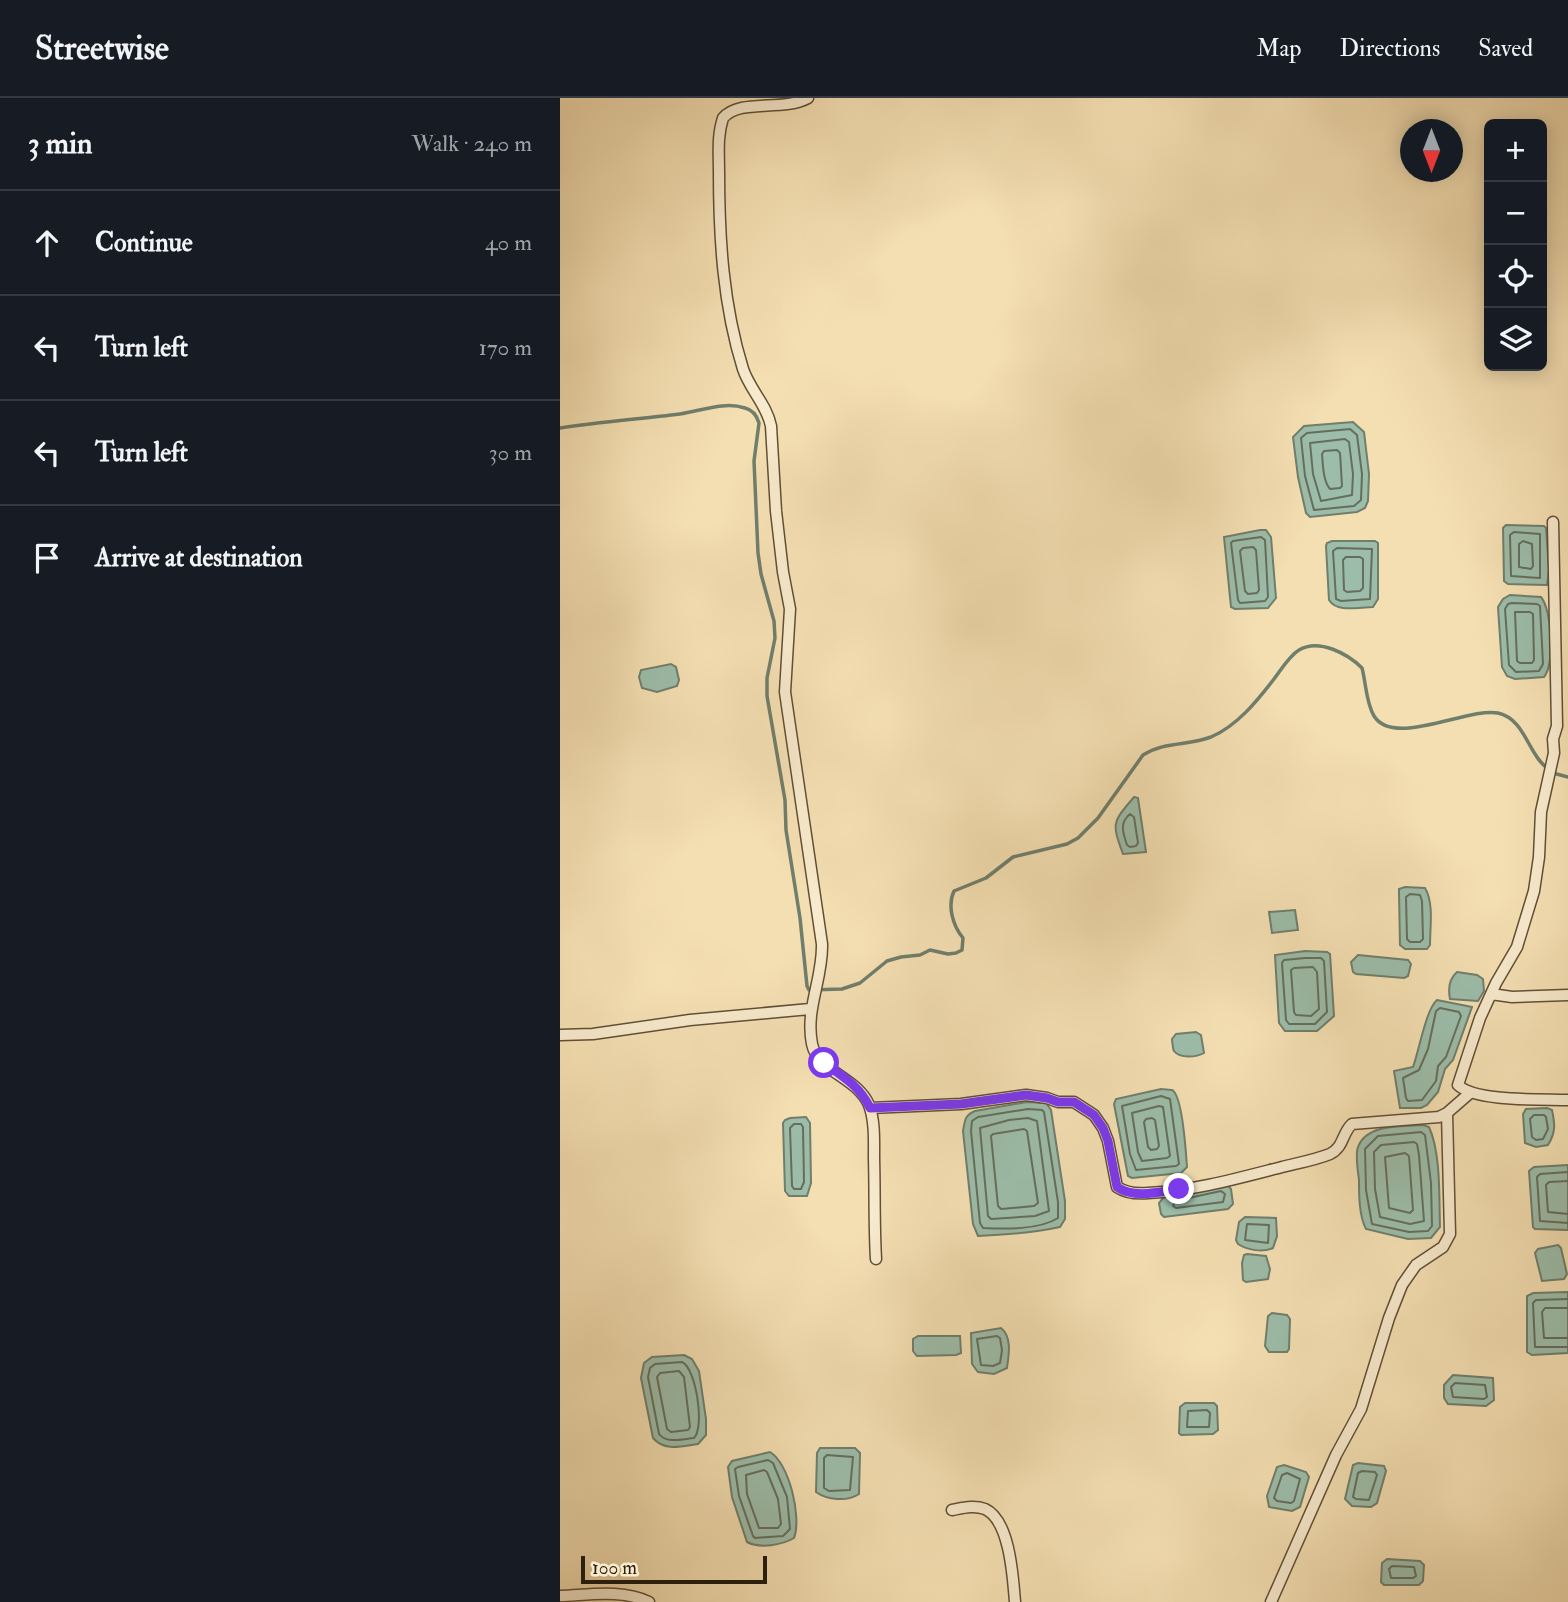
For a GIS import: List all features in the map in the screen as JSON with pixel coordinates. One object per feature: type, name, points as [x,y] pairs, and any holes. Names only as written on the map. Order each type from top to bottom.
[{"type":"street","points":[[808,98],[787,106],[743,108],[727,114],[720,126],[719,193],[723,269],[740,359],[751,388],[768,414],[771,426],[776,511],[790,609],[785,692],[802,795],[810,872],[819,915],[822,961],[812,1004],[812,1043],[817,1058],[852,1083],[863,1094],[870,1108],[874,1132],[876,1259]]},
{"type":"street","points":[[1553,522],[1562,683],[1553,739],[1554,753],[1541,812],[1534,891],[1517,947],[1491,994],[1458,1084],[1470,1093],[1568,1100]]},
{"type":"street","points":[[1491,994],[1512,997],[1568,995]]},
{"type":"street","points":[[560,1035],[593,1034],[812,1004]]},
{"type":"street","points":[[870,1108],[961,1104],[1026,1095],[1058,1102],[1074,1102],[1094,1115],[1103,1128],[1117,1187],[1131,1193],[1149,1193],[1203,1185],[1330,1154],[1342,1144],[1348,1128],[1359,1122],[1432,1118],[1447,1113],[1470,1093]]},
{"type":"street","points":[[1271,1602],[1336,1455],[1361,1409],[1402,1285],[1416,1265],[1443,1247],[1450,1234],[1447,1113]]},
{"type":"street","points":[[952,1510],[970,1506],[983,1508],[993,1514],[1002,1531],[1008,1552],[1015,1602]]},
{"type":"street","points":[[560,1596],[621,1594],[649,1602]]},
{"type":"water","points":[[1353,422],[1364,432],[1369,474],[1368,501],[1365,508],[1357,512],[1310,517],[1306,513],[1298,477],[1293,437],[1304,426]]},
{"type":"water","points":[[1506,525],[1546,528],[1549,570],[1547,585],[1508,584],[1504,581],[1503,528]]},
{"type":"water","points":[[1266,530],[1271,537],[1276,598],[1268,608],[1235,609],[1231,607],[1224,537]]},
{"type":"water","points":[[1332,541],[1378,543],[1378,599],[1373,607],[1343,608],[1337,607],[1329,600],[1326,546]]},
{"type":"water","points":[[1510,595],[1541,597],[1545,604],[1550,625],[1551,649],[1544,677],[1515,679],[1507,676],[1502,667],[1498,607],[1503,599]]},
{"type":"water","points":[[671,664],[676,667],[679,680],[677,686],[657,692],[642,688],[639,677],[641,670]]},
{"type":"water","points":[[1134,797],[1138,798],[1146,852],[1123,854],[1116,823]]},
{"type":"water","points":[[1425,888],[1428,894],[1431,923],[1430,945],[1427,949],[1405,949],[1400,945],[1399,889]]},
{"type":"water","points":[[1295,910],[1298,930],[1272,933],[1269,912]]},
{"type":"water","points":[[1305,951],[1330,954],[1334,1016],[1317,1031],[1285,1031],[1279,1023],[1275,955]]},
{"type":"water","points":[[1358,955],[1408,960],[1411,964],[1408,976],[1404,978],[1356,974],[1351,962]]},
{"type":"water","points":[[1457,972],[1477,975],[1483,979],[1484,991],[1478,1001],[1450,999],[1450,984]]},
{"type":"water","points":[[1437,1000],[1472,1007],[1438,1092],[1421,1108],[1400,1108],[1394,1071],[1413,1067],[1426,1021]]},
{"type":"water","points":[[1196,1032],[1201,1035],[1204,1053],[1189,1056],[1174,1051],[1172,1039],[1176,1034]]},
{"type":"water","points":[[1161,1089],[1172,1090],[1179,1102],[1187,1167],[1181,1173],[1132,1178],[1128,1176],[1114,1104],[1116,1099]]},
{"type":"water","points":[[1027,1102],[1046,1103],[1051,1110],[1065,1201],[1065,1219],[1060,1227],[1050,1229],[978,1236],[973,1224],[963,1131],[965,1121],[969,1114],[975,1111]]},
{"type":"water","points":[[1526,1109],[1552,1110],[1554,1124],[1554,1132],[1548,1145],[1536,1147],[1525,1143],[1523,1114]]},
{"type":"water","points":[[806,1117],[810,1123],[811,1183],[807,1196],[789,1196],[785,1191],[783,1123],[790,1118]]},
{"type":"water","points":[[1423,1125],[1429,1127],[1436,1149],[1440,1227],[1431,1238],[1408,1239],[1366,1229],[1360,1205],[1358,1147],[1363,1139],[1377,1130]]},
{"type":"water","points":[[1568,1165],[1568,1230],[1535,1229],[1529,1171],[1534,1167]]},
{"type":"water","points":[[1226,1184],[1231,1189],[1233,1204],[1228,1209],[1164,1217],[1161,1214],[1159,1203],[1164,1197]]},
{"type":"water","points":[[1245,1217],[1276,1218],[1277,1236],[1273,1248],[1255,1250],[1238,1244],[1236,1240],[1239,1222]]},
{"type":"water","points":[[1558,1245],[1567,1274],[1564,1279],[1542,1281],[1535,1253],[1538,1249]]},
{"type":"water","points":[[1244,1255],[1266,1256],[1270,1269],[1268,1279],[1246,1282],[1243,1280],[1242,1263]]},
{"type":"water","points":[[1568,1292],[1568,1353],[1532,1355],[1527,1352],[1527,1296],[1533,1293]]},
{"type":"water","points":[[1272,1313],[1287,1315],[1290,1319],[1287,1352],[1269,1352],[1265,1346],[1268,1316]]},
{"type":"water","points":[[1001,1328],[1008,1341],[1007,1368],[994,1374],[978,1372],[972,1364],[971,1333]]},
{"type":"water","points":[[918,1336],[960,1336],[961,1353],[917,1356],[913,1351],[913,1339]]},
{"type":"water","points":[[684,1355],[692,1359],[699,1371],[706,1435],[698,1444],[668,1447],[653,1438],[641,1378],[644,1363],[652,1357]]},
{"type":"water","points":[[1453,1375],[1493,1378],[1494,1400],[1486,1406],[1448,1404],[1444,1398],[1444,1385]]},
{"type":"water","points":[[1185,1403],[1214,1403],[1217,1406],[1218,1430],[1213,1434],[1181,1435],[1180,1407]]},
{"type":"water","points":[[820,1448],[855,1448],[860,1453],[859,1494],[837,1499],[816,1492],[817,1453]]},
{"type":"water","points":[[770,1452],[783,1467],[788,1479],[795,1504],[796,1529],[794,1538],[777,1544],[758,1545],[747,1542],[732,1497],[728,1467],[732,1461]]},
{"type":"water","points":[[1358,1463],[1384,1466],[1386,1471],[1377,1503],[1371,1507],[1352,1506],[1345,1499],[1353,1465]]},
{"type":"water","points":[[1284,1465],[1306,1472],[1309,1477],[1300,1507],[1292,1511],[1269,1507],[1267,1496],[1277,1467]]},
{"type":"water","points":[[1387,1559],[1420,1561],[1424,1565],[1423,1581],[1419,1585],[1384,1585],[1381,1582],[1382,1563]]},
{"type":"waterway","points":[[560,428],[729,406],[748,409],[757,418],[759,423],[754,461],[758,553],[774,621],[775,638],[767,678],[767,696],[785,800],[786,830],[809,990],[842,989],[860,983],[887,961],[901,957],[920,955],[930,950],[948,954],[962,950],[963,938],[956,928],[951,909],[954,891],[986,878],[1013,857],[1067,844],[1078,838],[1098,818],[1143,755],[1160,748],[1211,737],[1220,732],[1238,720],[1292,656],[1307,647],[1333,649],[1362,668],[1371,711],[1384,725],[1414,728],[1469,715],[1498,713],[1514,722],[1547,768]]},
{"type":"waterway","points":[[1553,773],[1568,777]]},
{"type":"route","points":[[824,1063],[852,1083],[863,1094],[870,1108],[961,1104],[1026,1095],[1058,1102],[1074,1102],[1094,1115],[1103,1128],[1117,1187],[1131,1193],[1179,1189]]}]
